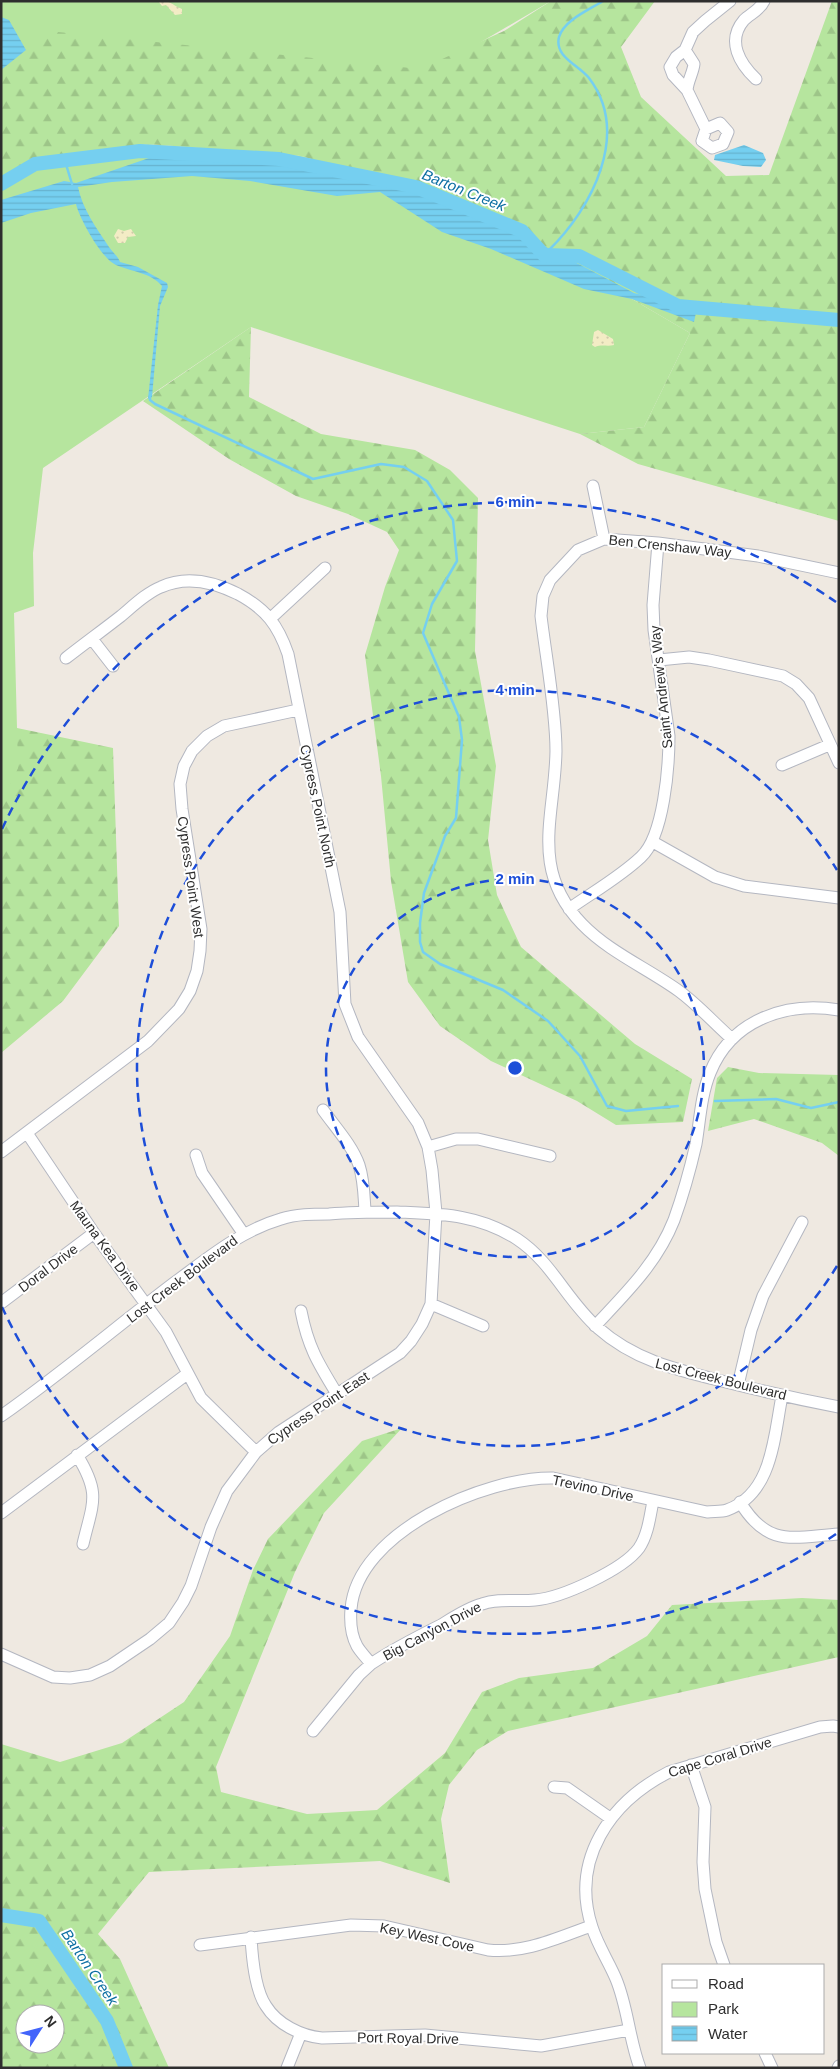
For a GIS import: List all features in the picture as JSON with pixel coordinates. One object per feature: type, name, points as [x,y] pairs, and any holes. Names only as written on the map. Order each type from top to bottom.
[{"type":"street","points":[[706,129],[688,90],[674,75],[670,67],[676,57],[685,50],[693,32],[730,1]]},
{"type":"street","points":[[756,79],[740,62],[736,49],[736,36],[745,19],[764,1]]},
{"type":"street","points":[[685,50],[694,64],[692,75],[688,82],[688,90]]},
{"type":"street","points":[[594,486],[604,539]]},
{"type":"street","name":"Ben Crenshaw Way","points":[[732,1039],[680,991],[608,945],[583,925],[569,909],[558,886],[548,854],[547,837],[556,751],[541,616],[543,596],[550,580],[578,550],[604,539],[658,543],[758,556],[839,573]]},
{"type":"street","name":"Saint Andrew's Way","points":[[569,909],[642,856],[653,842],[658,829],[669,753],[669,736],[654,630],[653,605],[658,543]]},
{"type":"street","points":[[271,618],[325,568]]},
{"type":"street","name":"Cypress Point North","points":[[66,658],[160,587],[179,582],[198,581],[230,590],[250,601],[271,618],[281,635],[288,654],[340,912],[345,1004],[358,1037],[411,1112],[428,1147],[436,1214]]},
{"type":"street","points":[[92,638],[113,666]]},
{"type":"street","points":[[659,660],[689,657],[783,676],[796,684],[809,698],[839,764]]},
{"type":"street","name":"Cypress Point West","points":[[1,1152],[148,1041],[179,1008],[190,991],[198,971],[201,930],[182,809],[180,784],[184,766],[192,751],[207,736],[224,726],[298,710]]},
{"type":"street","points":[[782,765],[829,745]]},
{"type":"street","points":[[653,842],[715,877],[744,886],[839,898]]},
{"type":"street","points":[[595,1326],[659,1253],[688,1179],[702,1103],[710,1073],[732,1039],[766,1016],[783,1010],[804,1007],[839,1010]]},
{"type":"street","points":[[323,1110],[349,1147],[358,1164],[363,1183],[365,1211]]},
{"type":"street","name":"Mauna Kea Drive","points":[[28,1132],[94,1233],[166,1332],[201,1398],[256,1452]]},
{"type":"street","points":[[428,1147],[456,1139],[478,1139],[550,1156]]},
{"type":"street","points":[[196,1155],[202,1173],[243,1233]]},
{"type":"street","name":"Lost Creek Boulevard","points":[[1,1416],[243,1233],[283,1218],[365,1211],[463,1216],[484,1222],[519,1240],[538,1255],[575,1304],[595,1326],[610,1339],[643,1359],[663,1366],[782,1396],[839,1407]]},
{"type":"street","name":"Cypress Point East","points":[[1,1654],[53,1677],[70,1678],[90,1675],[110,1666],[150,1639],[169,1623],[183,1602],[211,1527],[227,1491],[256,1452],[279,1432],[400,1352],[411,1341],[422,1324],[431,1304],[436,1214]]},
{"type":"street","points":[[738,1385],[751,1330],[763,1296],[802,1222]]},
{"type":"street","name":"Doral Drive","points":[[1,1303],[94,1233]]},
{"type":"street","points":[[431,1304],[483,1326]]},
{"type":"street","points":[[301,1311],[306,1337],[315,1358],[337,1394]]},
{"type":"street","points":[[1,1512],[187,1374]]},
{"type":"street","name":"Trevino Drive","points":[[371,1664],[357,1646],[350,1620],[357,1584],[367,1566],[385,1547],[406,1529],[431,1512],[496,1486],[538,1478],[553,1478],[707,1512],[726,1510],[754,1491],[765,1475],[782,1396]]},
{"type":"street","points":[[77,1455],[90,1479],[93,1500],[83,1544]]},
{"type":"street","name":"Big Canyon Drive","points":[[312,1731],[359,1675],[371,1664],[480,1604],[496,1600],[536,1600],[555,1596],[615,1569],[628,1560],[640,1547],[646,1534],[653,1501]]},
{"type":"street","points":[[740,1502],[760,1529],[775,1535],[792,1537],[839,1534]]},
{"type":"street","name":"Cape Coral Drive","points":[[640,2068],[616,1979],[591,1926],[586,1904],[586,1879],[590,1856],[610,1818],[652,1780],[669,1772],[820,1727],[839,1727]]},
{"type":"street","points":[[691,1764],[705,1807],[703,1862],[706,1889],[714,1933],[724,1964]]},
{"type":"street","points":[[554,1787],[567,1788],[610,1818]]},
{"type":"street","name":"Key West Cove","points":[[200,1945],[351,1925],[368,1925],[384,1926],[504,1952],[521,1950],[591,1926]]},
{"type":"street","name":"Port Royal Drive","points":[[251,1937],[258,1989],[266,2006],[280,2021],[300,2033],[322,2038],[425,2035],[541,2046],[629,2030]]},
{"type":"street","points":[[287,2068],[300,2033]]},
{"type":"street","points":[[765,2054],[772,2068]]},
{"type":"green space","points":[[1,1],[551,1],[385,98],[1,104]]},
{"type":"green space","points":[[551,1],[655,1],[621,47],[641,97],[726,176],[769,175],[832,1],[839,1],[839,521],[638,464],[580,434],[644,427],[690,333],[632,299],[585,268],[461,204],[301,156],[148,144],[35,164],[1,181],[1,70],[26,50],[58,32],[420,69],[504,31]]},
{"type":"green space","points":[[148,144],[301,156],[461,204],[585,268],[632,299],[690,333],[644,427],[580,434],[251,327],[43,468],[33,553],[34,606],[14,613],[17,728],[41,781],[1,870],[1,181],[35,164]]},
{"type":"green space","points":[[251,327],[249,397],[321,434],[415,450],[450,470],[478,498],[475,651],[496,766],[488,840],[497,895],[521,947],[635,1044],[692,1079],[683,1122],[616,1125],[577,1101],[491,1061],[440,1026],[408,982],[391,881],[381,776],[365,655],[385,587],[399,550],[387,532],[348,514],[296,496],[229,459],[143,401]]},
{"type":"green space","points":[[17,728],[113,748],[119,926],[63,1001],[1,1053],[1,805],[18,768]]},
{"type":"green space","points":[[728,1067],[759,1073],[839,1075],[839,1156],[822,1143],[754,1119],[708,1131],[717,1078]]},
{"type":"green space","points":[[402,1428],[324,1513],[295,1572],[216,1767],[221,1792],[307,1814],[377,1810],[445,1753],[482,1692],[519,1678],[593,1668],[647,1636],[672,1605],[802,1598],[839,1600],[839,1657],[508,1731],[477,1750],[449,1785],[441,1819],[450,1883],[380,1861],[149,1872],[98,1934],[120,1959],[169,2068],[1,2068],[1,1832],[4,1828],[1,1825],[1,1744],[60,1762],[122,1743],[184,1702],[230,1636],[253,1570],[268,1539],[362,1441]]},
{"type":"sand","points":[[158,1],[169,2],[182,9],[182,14],[175,15],[166,5],[162,6]]},
{"type":"sand","points":[[118,229],[124,231],[131,229],[136,236],[128,237],[125,243],[118,243],[114,236]]},
{"type":"sand","points":[[598,330],[613,339],[614,345],[595,347],[592,345],[594,332]]},
{"type":"water","points":[[1,17],[9,20],[26,50],[1,70]]},
{"type":"water","points":[[744,145],[763,153],[766,160],[761,167],[743,166],[714,160],[715,155]]},
{"type":"water","points":[[152,157],[266,162],[349,172],[410,190],[500,226],[550,249],[634,293],[697,308],[694,322],[632,299],[584,289],[491,249],[442,232],[380,192],[337,196],[250,181],[192,176],[112,182],[78,187],[90,218],[120,262],[138,267],[167,283],[168,287],[160,306],[152,397],[148,399],[158,305],[162,286],[146,275],[116,265],[110,261],[92,238],[76,204],[31,213],[1,223],[1,200],[64,181],[76,183]]},
{"type":"waterway","points":[[549,250],[565,233],[592,192],[601,169],[606,146],[607,122],[601,99],[585,73],[568,60],[560,50],[558,44],[559,37],[566,25],[603,1]]},
{"type":"waterway","name":"Barton Creek","points":[[1,184],[35,164],[140,151],[279,159],[416,187],[522,231],[544,255],[579,256],[678,306],[839,320]]},
{"type":"waterway","points":[[65,161],[72,184]]},
{"type":"waterway","points":[[150,395],[150,400],[155,404],[313,479],[381,464],[404,467],[427,481],[453,520],[457,561],[432,604],[423,633],[459,717],[462,740],[456,818],[445,836],[424,893],[420,923],[420,942],[423,952],[440,964],[503,990],[548,1021],[580,1056],[607,1106],[626,1111],[678,1106]]},
{"type":"waterway","points":[[715,1101],[776,1099],[811,1108],[839,1102]]},
{"type":"waterway","name":"Barton Creek","points":[[1,1915],[39,1921],[107,2021],[126,2068]]}]
